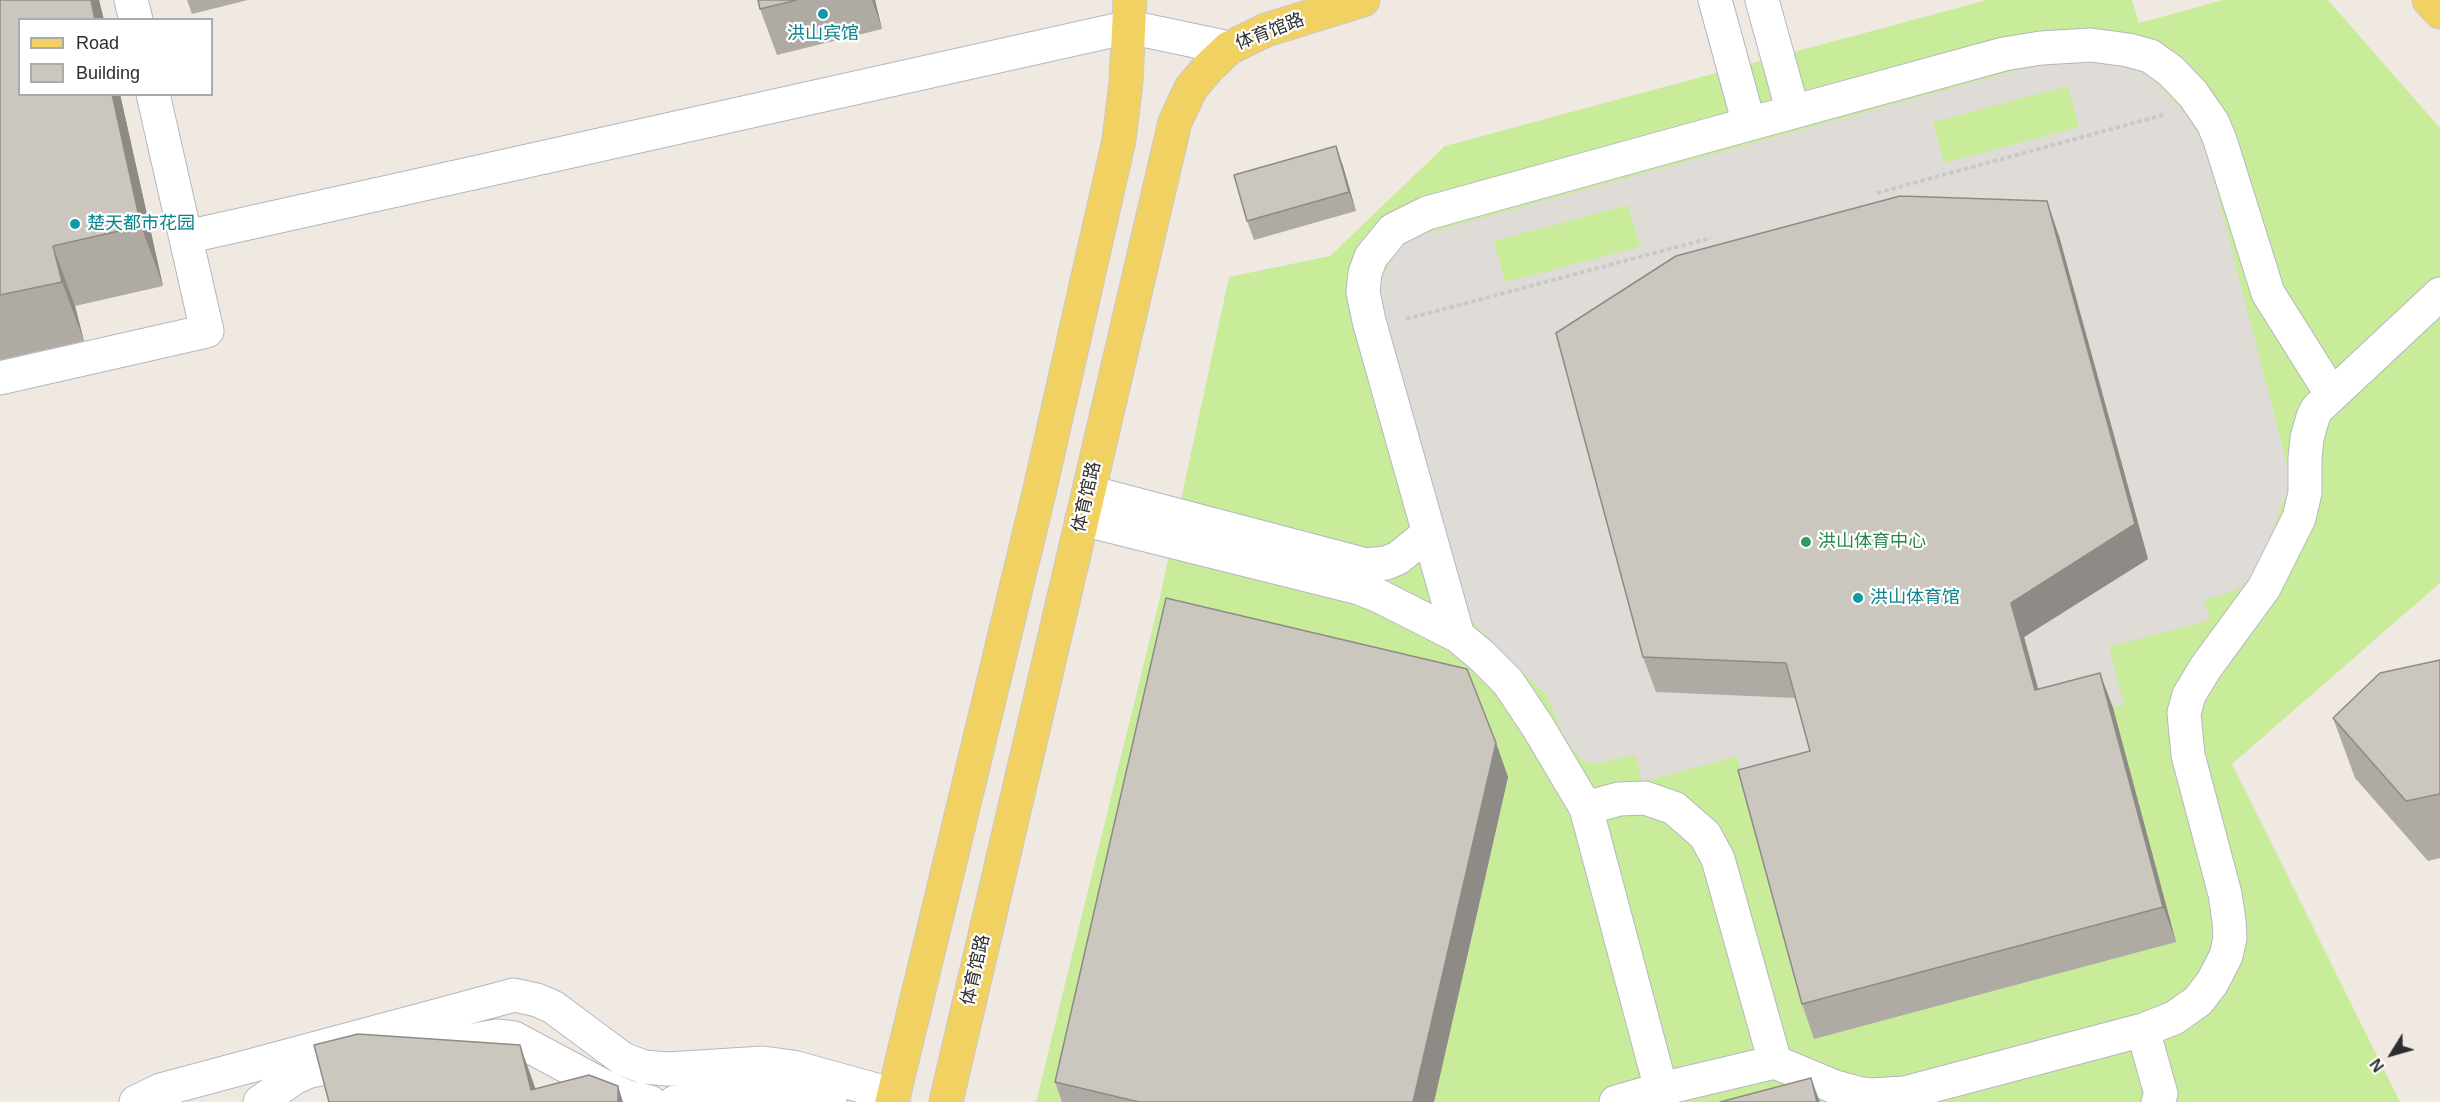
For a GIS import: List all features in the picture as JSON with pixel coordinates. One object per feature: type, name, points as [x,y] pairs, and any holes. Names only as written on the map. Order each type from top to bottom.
[{"type":"main road","name":"体育馆路","points":[[946,1102],[1175,122],[1191,88],[1214,61],[1229,48],[1266,30],[1363,0]]},
{"type":"main road","points":[[2429,0],[2440,12]]},
{"type":"main road","points":[[893,1099],[1036,505],[1119,140],[1130,13]]},
{"type":"street","points":[[131,0],[136,18]]},
{"type":"street","points":[[1715,0],[1749,124]]},
{"type":"street","points":[[1762,0],[1793,112]]},
{"type":"street","points":[[186,237],[1130,13],[1229,48]]},
{"type":"street","points":[[1458,636],[1371,329],[1363,291],[1368,265],[1383,239],[1408,221],[1427,213],[1749,124],[2004,54],[2041,48],[2091,45],[2128,50],[2150,56],[2171,71],[2193,94],[2213,123],[2268,293],[2332,395]]},
{"type":"street","points":[[0,378],[207,332],[153,96]]},
{"type":"street","points":[[1616,1102],[1775,1062],[1835,1087],[1857,1093],[1906,1097],[2143,1030],[2174,1017],[2198,1001],[2212,983],[2226,956],[2230,929],[2225,894],[2188,755],[2184,713],[2189,695],[2206,667],[2264,588],[2300,518],[2305,493],[2305,458],[2313,417],[2317,409],[2440,294]]},
{"type":"street","points":[[1085,505],[1366,565],[1386,563],[1398,558],[1429,533]]},
{"type":"street","points":[[1085,505],[1377,595],[1458,636],[1508,682],[1538,727],[1586,808],[1661,1089]]},
{"type":"street","points":[[1586,808],[1619,799],[1645,798],[1674,808],[1705,835],[1718,859],[1775,1062]]},
{"type":"street","points":[[136,1102],[161,1090],[514,995],[537,1000],[553,1007],[623,1059],[644,1067],[668,1069],[763,1064],[793,1067],[893,1099]]},
{"type":"street","points":[[2143,1030],[2161,1094],[2158,1102]]},
{"type":"street","points":[[260,1102],[294,1078],[310,1071],[497,1036],[514,1038],[612,1090],[628,1097],[650,1102]]},
{"type":"street","points":[[675,1102],[784,1092],[830,1102]]},
{"type":"path","points":[[1877,193],[2200,105]]},
{"type":"path","points":[[1371,329],[1711,238]]},
{"type":"green space","name":"洪山体育中心","points":[[1987,0],[2132,0],[2139,23],[2223,0],[2328,0],[2440,128],[2440,583],[2232,764],[2400,1102],[1036,1102],[1158,606],[1229,277],[1330,256],[1445,146]]},
{"type":"shaded area","points":[[2100,61],[2138,69],[2151,78],[2183,110],[2206,149],[2291,481],[2258,569],[2251,579],[2235,591],[2204,600],[2210,620],[2109,647],[2124,704],[2048,725],[2024,637],[2148,559],[2059,236],[1656,691],[1799,698],[1823,785],[1751,805],[1737,756],[1642,782],[1635,755],[1595,764],[1582,760],[1565,739],[1548,697],[1461,610],[1378,293],[1381,280],[1395,253],[1407,242],[1420,235],[2033,67]],"holes":[[[2068,86],[2079,127],[1944,163],[1933,122]],[[1628,205],[1640,247],[1505,282],[1494,241]]]},
{"type":"building","name":"楚天都市花园","points":[[0,0],[91,0],[95,18],[18,18],[18,96],[112,96],[141,226],[53,246],[62,282],[0,295]]},
{"type":"building","points":[[758,0],[797,0],[760,9]]},
{"type":"building","points":[[1336,146],[1349,192],[1247,221],[1234,175]]},
{"type":"building","name":"洪山体育馆","points":[[1900,196],[2047,201],[2135,524],[2011,603],[2035,690],[2100,673],[2163,907],[1802,1004],[1738,770],[1810,751],[1786,663],[1643,657],[1556,333],[1676,256]]},
{"type":"building","points":[[1166,598],[1467,669],[1496,743],[1413,1102],[1139,1102],[1055,1082]]},
{"type":"building","points":[[2440,660],[2440,794],[2406,801],[2333,718],[2380,673]]},
{"type":"building","points":[[358,1034],[520,1045],[531,1090],[589,1075],[618,1086],[618,1102],[329,1102],[314,1045]]},
{"type":"building","points":[[1811,1078],[1817,1102],[1720,1102]]},
{"type":"place","name":"洪山宾馆","points":[[823,14]]},
{"type":"place","name":"楚天都市花园","points":[[75,224]]},
{"type":"place","name":"洪山体育中心","points":[[1806,542]]},
{"type":"place","name":"洪山体育馆","points":[[1858,598]]}]
